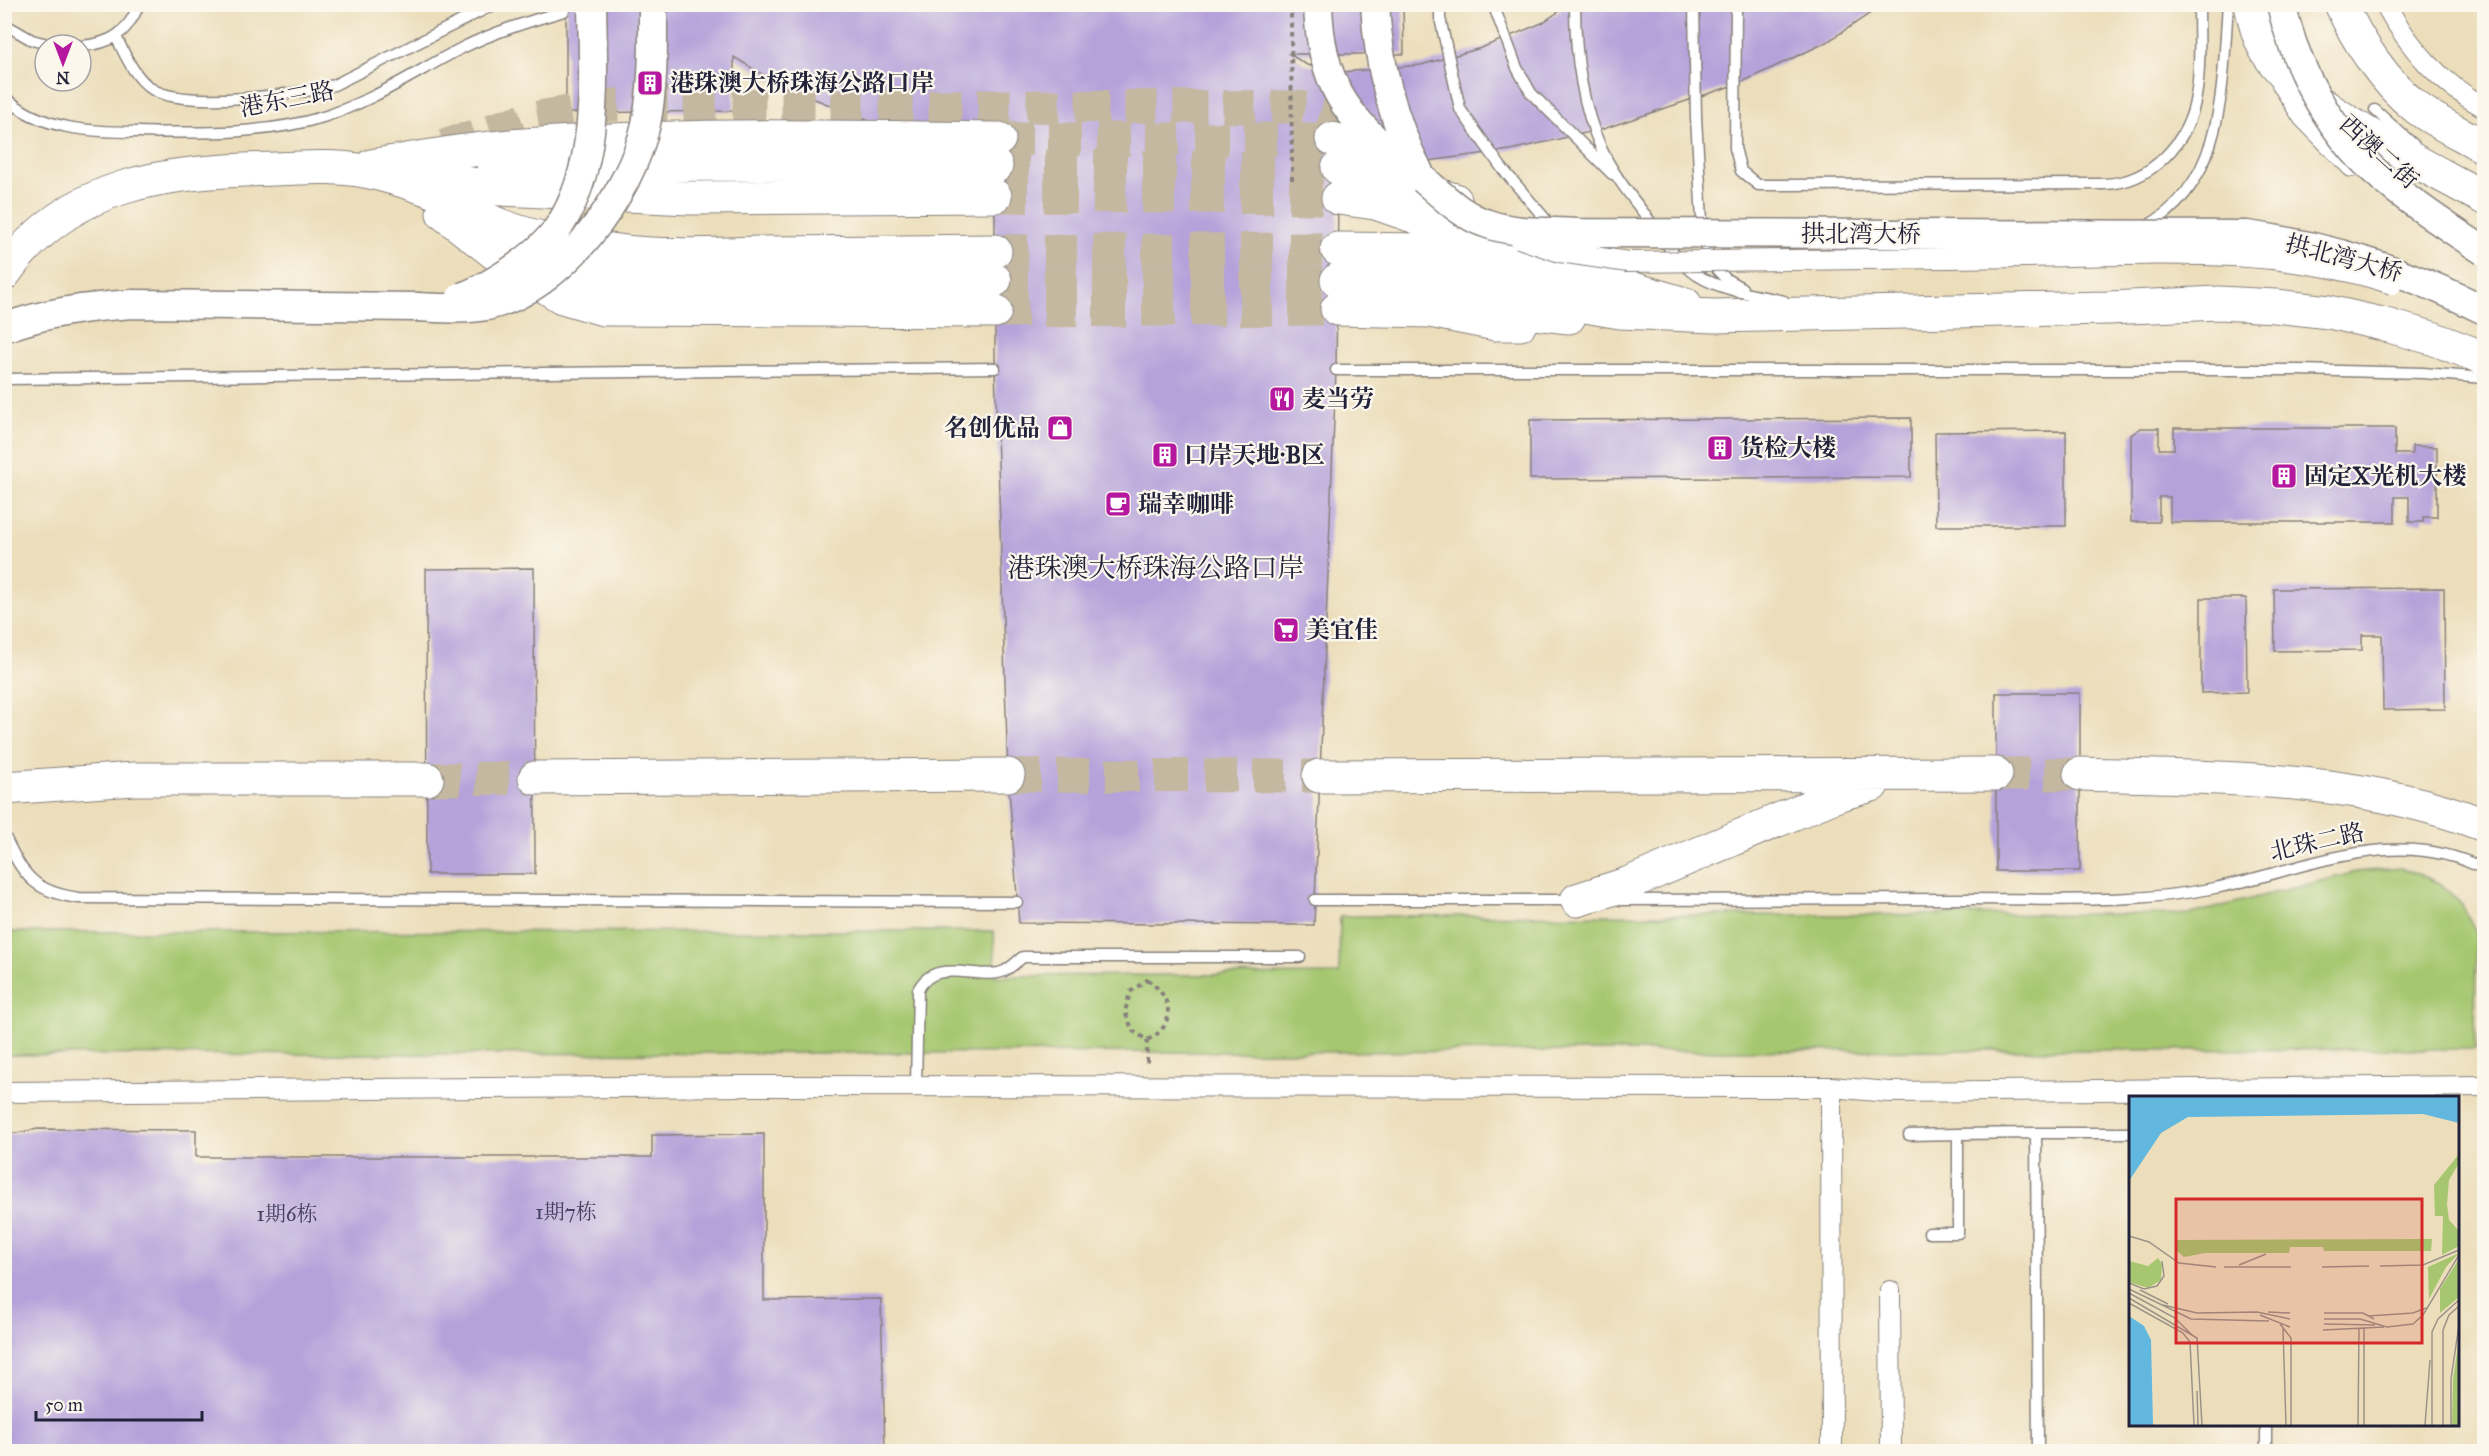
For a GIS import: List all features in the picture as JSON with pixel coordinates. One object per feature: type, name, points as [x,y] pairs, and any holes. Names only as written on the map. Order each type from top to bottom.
[{"type":"highway","points":[[2251,4],[2267,53],[2300,89],[2484,198]]},
{"type":"highway","points":[[2341,4],[2362,44],[2385,98],[2416,107],[2484,147]]},
{"type":"highway","points":[[4,274],[27,244],[47,225],[98,195],[130,184],[164,177],[233,170],[354,168],[521,145],[615,139],[784,136],[996,167],[689,198],[500,189],[452,180],[354,168]]},
{"type":"highway","points":[[354,168],[407,182],[440,195],[502,226],[552,240],[623,252],[681,254],[995,281],[603,309],[562,297],[505,261],[407,182]]},
{"type":"highway","points":[[1336,168],[1454,200],[1494,216],[1671,308],[1586,274],[1375,203],[1336,168]]},
{"type":"highway","points":[[1671,308],[1560,317],[1516,311],[1472,291],[1436,282],[1337,280],[1427,250],[1443,253],[1514,285],[1585,306],[1671,308],[1714,316],[1848,315],[2219,303],[2276,306],[2329,312],[2382,324],[2483,362]]},
{"type":"highway","points":[[1319,776],[1996,774]]},
{"type":"highway","points":[[2080,774],[2235,779],[2334,788],[2403,798],[2450,811],[2484,825]]},
{"type":"highway","points":[[535,778],[1008,775]]},
{"type":"highway","points":[[1577,900],[1647,876],[1837,795],[1914,775]]},
{"type":"highway","points":[[4,788],[134,779],[427,778]]},
{"type":"main road","points":[[418,307],[465,296],[492,283],[542,247],[560,225],[572,202],[583,171],[590,123],[592,4]]},
{"type":"main road","points":[[4,328],[55,313],[132,304],[454,309],[487,306],[517,294],[552,271],[588,239],[629,172],[646,124],[651,84],[653,4]]},
{"type":"main road","points":[[1318,4],[1321,51],[1334,90],[1355,119],[1390,153],[1423,179]]},
{"type":"main road","name":"拱北湾大桥","points":[[1375,4],[1390,103],[1403,142],[1423,179],[1456,208],[1489,225],[1578,233],[2247,236],[2289,241],[2331,250],[2386,267],[2447,291],[2484,310]]},
{"type":"main road","points":[[2281,4],[2305,75],[2352,148],[2394,187],[2484,251]]},
{"type":"street","points":[[2385,4],[2426,63],[2462,95],[2484,107]]},
{"type":"street","name":"西澳二街","points":[[2267,53],[2284,88],[2303,117],[2354,169],[2424,225],[2484,264]]},
{"type":"street","points":[[1489,225],[1560,252],[1628,262],[2067,256],[2235,257],[2297,262],[2388,283],[2432,297],[2484,322]]},
{"type":"street","points":[[4,1092],[916,1086],[1831,1087],[1889,1092],[2484,1086]]},
{"type":"street","points":[[1831,1087],[1832,1452]]},
{"type":"street","points":[[1890,1291],[1891,1452]]},
{"type":"lane","points":[[93,45],[116,37],[131,23],[139,4]]},
{"type":"lane","points":[[116,37],[137,76],[163,95],[260,98],[334,85],[495,4]]},
{"type":"lane","points":[[1440,4],[1440,18],[1460,109],[1501,167],[1584,263]]},
{"type":"lane","points":[[1493,4],[1517,69],[1531,93],[1624,186]]},
{"type":"lane","points":[[1575,4],[1575,50],[1589,113],[1601,148],[1624,186],[1678,260],[1698,275],[1723,287],[1848,315]]},
{"type":"lane","points":[[1694,4],[1696,118],[1703,237],[1711,263],[1726,279],[1754,295]]},
{"type":"lane","points":[[1736,4],[1737,158],[1741,171],[1752,182],[1758,185],[1782,185],[2123,184],[2134,180],[2159,164],[2174,147],[2196,99],[2199,4]]},
{"type":"lane","points":[[2067,256],[2124,238],[2154,223],[2178,202],[2193,183],[2217,128],[2228,4]]},
{"type":"lane","name":"港东三路","points":[[4,96],[21,110],[43,120],[88,130],[204,133],[282,126],[321,117],[376,97],[462,48],[502,31],[564,11]]},
{"type":"lane","points":[[4,24],[33,40]]},
{"type":"lane","points":[[2385,98],[2451,180]]},
{"type":"lane","points":[[1336,370],[2298,370],[2423,373],[2483,362]]},
{"type":"lane","points":[[4,379],[995,368]]},
{"type":"lane","points":[[4,835],[17,863],[30,881],[45,890],[79,898],[1017,902]]},
{"type":"lane","name":"北珠二路","points":[[1315,900],[2107,899],[2158,896],[2215,888],[2366,850],[2422,850],[2484,868]]},
{"type":"lane","points":[[916,1086],[918,990],[921,983],[937,974],[1003,972],[1023,957],[1300,957]]},
{"type":"lane","points":[[1909,1135],[2129,1132]]},
{"type":"lane","points":[[2036,1133],[2038,1452]]},
{"type":"lane","points":[[1929,1233],[1958,1233],[1958,1134]]},
{"type":"lane","points":[[2266,1426],[2266,1452]]},
{"type":"path","points":[[1291,4],[1292,180]]},
{"type":"path","points":[[1147,980],[1164,993],[1169,1013],[1161,1031],[1147,1040],[1133,1031],[1125,1012],[1130,992],[1147,980]]},
{"type":"path","points":[[1147,1040],[1147,1086]]},
{"type":"green space","points":[[2402,868],[2440,883],[2462,905],[2476,932],[2475,1049],[5,1055],[4,932],[994,931],[995,976],[1339,974],[1340,916],[2191,914],[2356,872]]},
{"type":"building","name":"口岸天地·B区","points":[[566,4],[1403,4],[1404,54],[1289,54],[1307,65],[1343,72],[1421,65],[1481,48],[1542,23],[1570,4],[1884,4],[1827,42],[1740,83],[1603,129],[1510,150],[1428,161],[1338,198],[1336,370],[1314,925],[1019,923],[1008,775],[995,368],[995,196],[872,122],[780,85],[734,57],[734,111],[566,113]]},
{"type":"building","name":"货检大楼","points":[[1911,418],[1911,477],[1530,479],[1530,420]]},
{"type":"building","name":"固定X光机大楼","points":[[2141,428],[2159,428],[2159,449],[2174,449],[2174,428],[2395,428],[2395,454],[2412,454],[2412,446],[2437,447],[2437,517],[2423,517],[2423,522],[2409,522],[2409,497],[2395,497],[2395,522],[2170,522],[2170,497],[2159,497],[2159,522],[2131,522],[2131,435]]},
{"type":"building","points":[[2066,431],[2066,526],[1936,526],[1935,432]]},
{"type":"building","points":[[534,568],[535,874],[427,874],[426,569]]},
{"type":"building","points":[[2444,588],[2445,709],[2383,710],[2382,635],[2362,635],[2362,650],[2275,651],[2274,589]]},
{"type":"building","points":[[2201,598],[2246,598],[2247,692],[2201,693]]},
{"type":"building","points":[[1996,693],[2080,693],[2080,871],[1996,871]]},
{"type":"building","points":[[38,1129],[196,1130],[196,1157],[652,1157],[652,1135],[764,1134],[764,1300],[881,1299],[885,1452],[5,1452],[5,1135]]},
{"type":"tunnel","points":[[444,146],[522,120],[609,105],[1300,107],[1322,112],[1339,120],[1370,146]]},
{"type":"tunnel","points":[[999,139],[1332,139]]},
{"type":"tunnel","points":[[996,166],[1338,168]]},
{"type":"tunnel","points":[[995,196],[1338,198]]},
{"type":"tunnel","points":[[995,251],[1337,249]]},
{"type":"tunnel","points":[[995,280],[1337,280]]},
{"type":"tunnel","points":[[995,311],[1337,309]]},
{"type":"tunnel","points":[[1996,774],[2080,774]]},
{"type":"tunnel","points":[[1008,775],[1319,776]]},
{"type":"tunnel","points":[[427,779],[535,778]]},
{"type":"place","name":"港珠澳大桥珠海公路口岸","points":[[650,83]]},
{"type":"place","name":"麦当劳","points":[[1282,399]]},
{"type":"place","name":"名创优品","points":[[1060,428]]},
{"type":"place","name":"货检大楼","points":[[1720,448]]},
{"type":"place","name":"口岸天地·B区","points":[[1165,455]]},
{"type":"place","name":"固定X光机大楼","points":[[2284,476]]},
{"type":"place","name":"瑞幸咖啡","points":[[1118,504]]},
{"type":"place","name":"美宜佳","points":[[1286,630]]},
{"type":"district","name":"港珠澳大桥珠海公路口岸","points":[[1156,568]]}]
